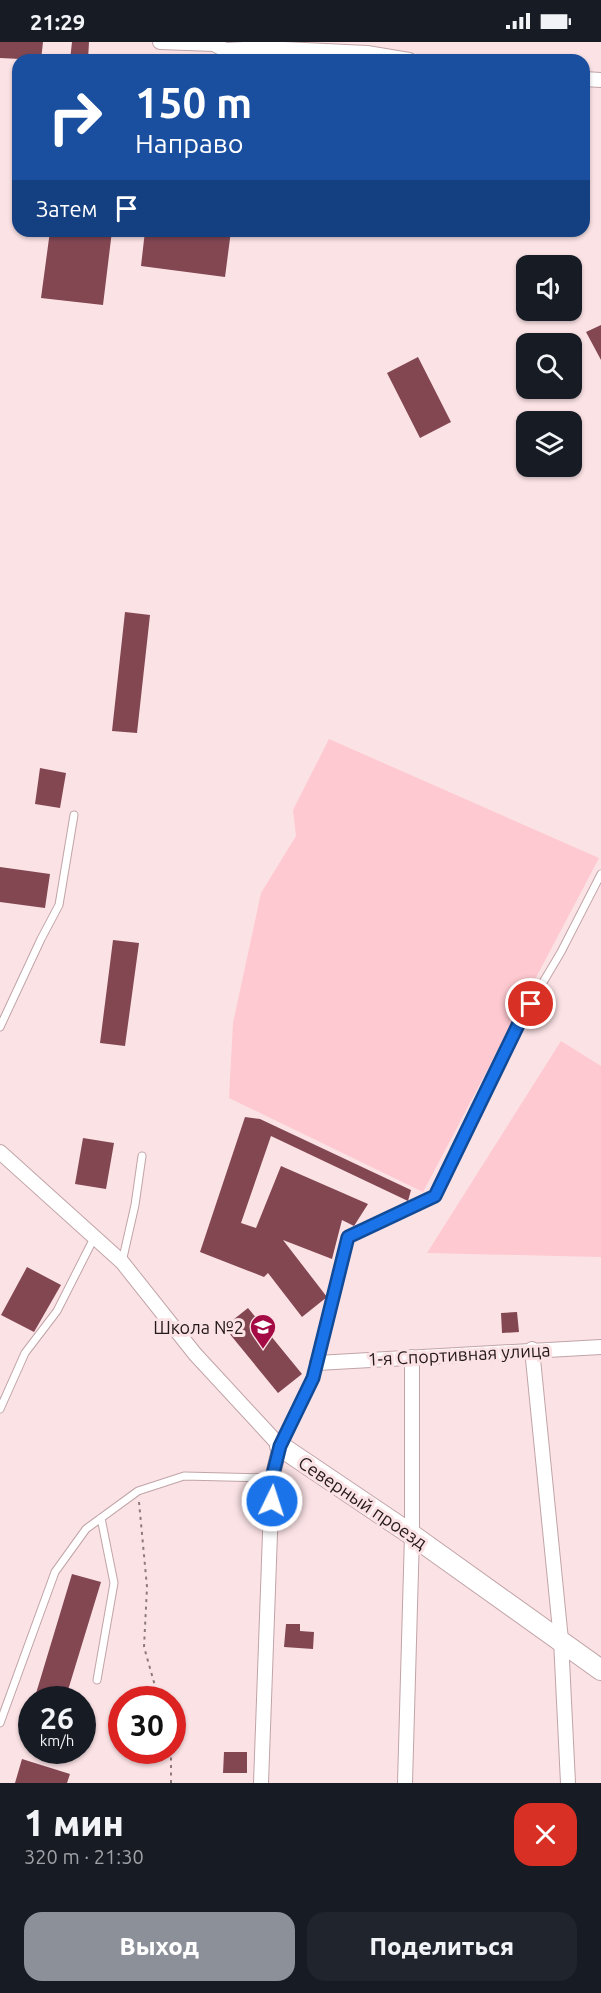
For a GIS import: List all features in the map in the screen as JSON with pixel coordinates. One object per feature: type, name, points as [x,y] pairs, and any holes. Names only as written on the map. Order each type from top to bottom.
[{"type":"street","points":[[160,42],[214,44],[225,50],[263,48],[373,54]]},
{"type":"street","name":"Северный проезд","points":[[0,1152],[122,1262],[195,1354],[280,1446],[412,1535],[601,1670]]},
{"type":"street","name":"1-я Спортивная улица","points":[[317,1363],[532,1349],[601,1347]]},
{"type":"street","points":[[532,1349],[561,1641],[568,1783]]},
{"type":"street","points":[[405,1783],[412,1535],[412,1357]]},
{"type":"street","points":[[261,1783],[272,1478],[280,1446]]},
{"type":"lane","points":[[0,1027],[59,905],[74,815]]},
{"type":"lane","points":[[280,1446],[313,1378],[348,1237],[435,1196],[520,1021],[561,952],[601,874]]},
{"type":"lane","points":[[122,1262],[135,1204],[142,1156]]},
{"type":"lane","points":[[0,1409],[25,1353],[57,1311],[94,1238]]},
{"type":"lane","points":[[0,1723],[55,1572],[86,1529],[138,1491],[184,1476],[272,1478]]},
{"type":"lane","points":[[97,1680],[114,1583],[101,1518]]},
{"type":"path","points":[[138,1491],[147,1587],[144,1647],[155,1686]]},
{"type":"path","points":[[171,1764],[171,1783]]},
{"type":"shaded area","points":[[329,739],[599,858],[423,1192],[229,1098],[233,1023],[261,893],[296,836],[293,810]]},
{"type":"shaded area","points":[[561,1041],[601,1066],[601,1257],[427,1253]]},
{"type":"building","points":[[0,42],[43,42],[42,54],[12,54],[12,59],[0,58]]},
{"type":"building","points":[[72,42],[89,42],[88,54],[71,54]]},
{"type":"building","points":[[49,237],[111,237],[103,305],[41,298]]},
{"type":"building","points":[[144,237],[230,237],[225,277],[141,266]]},
{"type":"building","points":[[601,325],[601,360],[586,332]]},
{"type":"building","points":[[418,357],[451,422],[420,438],[387,373]]},
{"type":"building","points":[[125,612],[150,615],[137,733],[112,731]]},
{"type":"building","points":[[40,768],[66,773],[60,808],[35,804]]},
{"type":"building","points":[[0,867],[50,874],[45,908],[0,902]]},
{"type":"building","points":[[113,940],[139,943],[125,1046],[100,1043]]},
{"type":"building","points":[[245,1117],[260,1119],[411,1190],[408,1201],[271,1136],[241,1223],[256,1228],[281,1166],[368,1204],[354,1226],[342,1220],[332,1259],[283,1240],[327,1297],[302,1317],[268,1273],[264,1277],[200,1252]]},
{"type":"building","points":[[83,1138],[114,1143],[106,1189],[75,1184]]},
{"type":"building","points":[[27,1267],[61,1285],[34,1332],[1,1315]]},
{"type":"building","name":"Школа №2","points":[[248,1308],[302,1374],[278,1393],[224,1327]]},
{"type":"building","points":[[517,1312],[519,1332],[502,1333],[501,1313]]},
{"type":"building","points":[[72,1574],[101,1582],[69,1686],[38,1686]]},
{"type":"building","points":[[286,1624],[300,1624],[300,1631],[314,1632],[313,1649],[284,1647]]},
{"type":"building","points":[[224,1752],[247,1752],[247,1773],[223,1773]]},
{"type":"building","points":[[21,1764],[38,1764],[70,1774],[67,1783],[15,1783]]},
{"type":"place","name":"Школа №2","points":[[263,1350]]},
{"type":"route","points":[[272,1501],[272,1478],[280,1446],[313,1378],[348,1237],[435,1196],[520,1021],[531,1004]]}]
